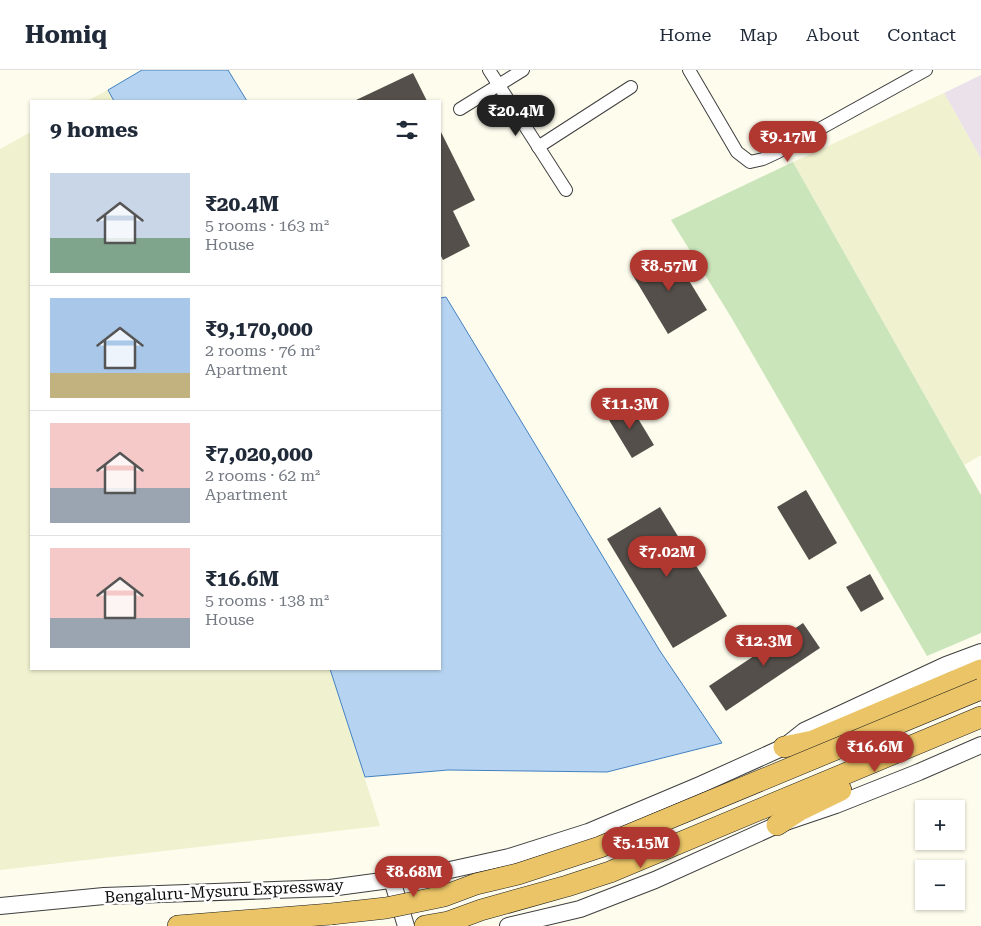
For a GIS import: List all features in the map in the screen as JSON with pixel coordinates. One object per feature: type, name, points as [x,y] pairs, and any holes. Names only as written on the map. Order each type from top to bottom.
[{"type":"highway","name":"Bengaluru-Mysuru Expressway","points":[[784,747],[813,741],[981,670]]},
{"type":"highway","name":"Bengaluru-Mysuru Expressway","points":[[178,926],[386,908],[444,896],[476,884],[518,874],[592,850],[981,689]]},
{"type":"highway","points":[[425,926],[448,922],[481,910],[525,899],[610,872],[981,717]]},
{"type":"highway","points":[[777,825],[800,810],[833,794],[981,730]]},
{"type":"street","points":[[489,70],[566,190]]},
{"type":"street","points":[[460,110],[523,70]]},
{"type":"street","points":[[689,70],[737,152],[750,162],[763,159],[778,152],[926,70]]},
{"type":"street","points":[[538,147],[631,87]]},
{"type":"street","name":"Bengaluru-Mysuru Expressway","points":[[0,906],[104,896],[330,888],[427,875],[509,857],[588,832],[702,784],[784,747],[804,731],[946,665],[981,652]]},
{"type":"street","points":[[508,926],[588,906],[655,880],[777,825],[845,802],[981,745]]},
{"type":"street","points":[[392,880],[406,926]]},
{"type":"shaded area","points":[[981,75],[981,159],[944,93]]},
{"type":"green space","points":[[108,90],[113,100],[89,100]]},
{"type":"green space","points":[[944,93],[981,159],[981,455],[964,465],[793,162]]},
{"type":"green space","points":[[30,133],[30,670],[330,670],[380,826],[0,870],[0,149]]},
{"type":"green space","points":[[793,162],[981,495],[981,633],[927,656],[731,317],[671,220]]},
{"type":"water","points":[[142,70],[228,70],[246,100],[113,100],[108,90]]},
{"type":"water","points":[[446,297],[660,651],[722,743],[607,772],[448,770],[365,777],[330,670],[441,670],[441,298]]},
{"type":"building","points":[[413,73],[426,100],[356,100]]},
{"type":"building","points":[[441,132],[475,200],[453,211],[470,246],[443,260],[441,256]]},
{"type":"building","points":[[671,251],[707,310],[668,334],[632,274]]},
{"type":"building","points":[[628,402],[654,445],[632,458],[606,415]]},
{"type":"building","points":[[806,490],[837,543],[809,560],[777,507]]},
{"type":"building","points":[[660,507],[727,616],[673,648],[607,539]]},
{"type":"building","points":[[870,574],[884,599],[861,612],[846,587]]},
{"type":"building","points":[[803,623],[820,648],[726,711],[709,686]]}]
